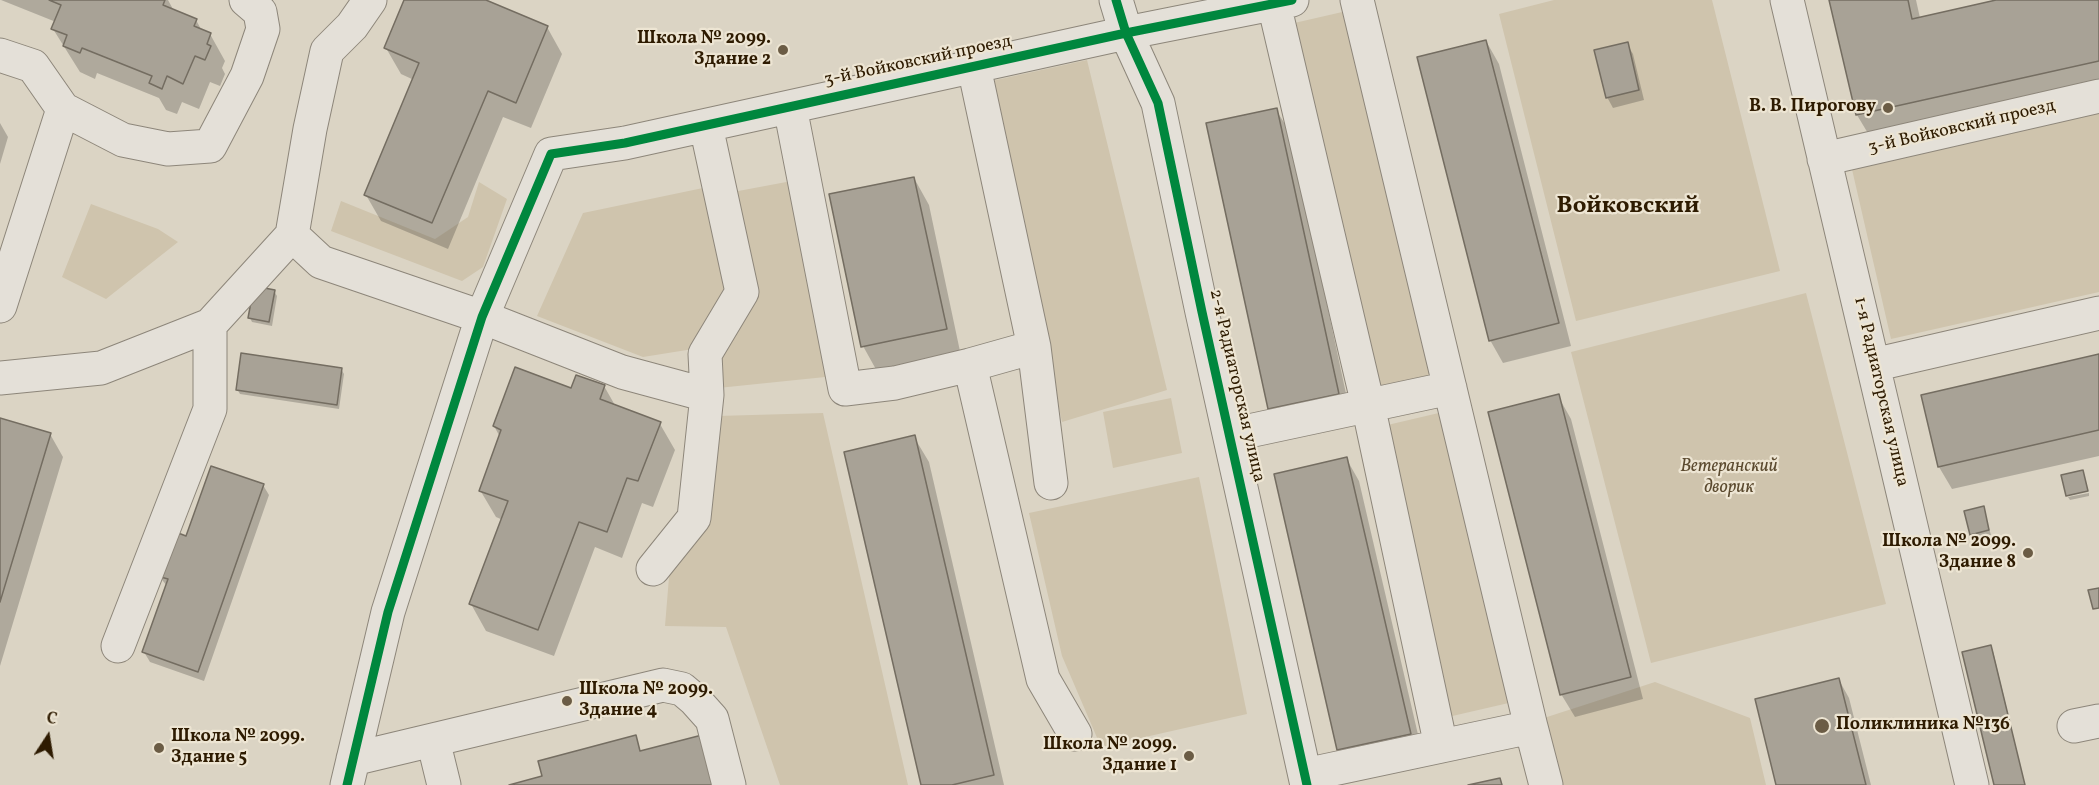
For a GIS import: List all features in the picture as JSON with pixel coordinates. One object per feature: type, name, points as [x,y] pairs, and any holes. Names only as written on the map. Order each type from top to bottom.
[{"type":"street","points":[[0,55],[33,66],[63,109],[123,140],[168,149],[210,146],[247,76],[263,28],[260,12],[246,0]]},
{"type":"street","points":[[0,378],[101,368],[210,325],[291,236],[327,51],[352,26],[370,0]]},
{"type":"street","name":"2-я Радиаторская улица","points":[[1116,0],[1126,33],[1158,103],[1306,780]]},
{"type":"street","points":[[1357,0],[1546,785]]},
{"type":"street","name":"1-я Радиаторская улица","points":[[1786,0],[1972,785]]},
{"type":"street","points":[[1283,2],[1441,746]]},
{"type":"street","name":"3-й Войковский проезд","points":[[482,317],[551,154],[626,143],[1126,33],[1283,2]]},
{"type":"street","points":[[974,67],[1034,346],[1051,483]]},
{"type":"street","name":"3-й Войковский проезд","points":[[1824,159],[2099,96]]},
{"type":"street","points":[[790,107],[845,389],[895,383],[970,365],[1034,346]]},
{"type":"street","points":[[0,306],[63,109]]},
{"type":"street","points":[[653,569],[694,518],[707,395],[705,354],[742,292],[706,126]]},
{"type":"street","points":[[291,236],[321,262],[482,317],[622,372],[707,395]]},
{"type":"street","points":[[1873,365],[2099,314]]},
{"type":"street","points":[[350,772],[388,612],[482,317]]},
{"type":"street","points":[[118,646],[210,409],[210,325]]},
{"type":"street","points":[[970,365],[1043,679],[1075,734]]},
{"type":"street","points":[[1230,435],[1450,388]]},
{"type":"street","points":[[350,772],[434,740],[663,685],[682,689],[712,719],[729,785]]},
{"type":"street","points":[[1306,780],[1441,746],[1531,727]]},
{"type":"street","points":[[434,740],[444,785]]},
{"type":"green space","points":[[1554,0],[1712,0],[1780,271],[1576,321],[1499,14]]},
{"type":"green space","points":[[1351,10],[1436,375],[1375,389],[1290,24]]},
{"type":"green space","points":[[1087,60],[1167,390],[1062,422],[987,82]]},
{"type":"green space","points":[[2099,109],[2099,292],[1891,339],[1851,165]]},
{"type":"green space","points":[[797,180],[835,376],[718,388],[718,358],[750,290],[733,192]]},
{"type":"green space","points":[[479,182],[507,199],[483,267],[462,281],[331,231],[341,201],[435,239],[468,217]]},
{"type":"green space","points":[[703,188],[730,290],[693,349],[643,357],[537,316],[583,213]]},
{"type":"green space","points":[[91,204],[158,229],[178,242],[106,299],[62,277]]},
{"type":"green space","name":"Ветеранский дворик","points":[[1806,293],[1886,604],[1651,663],[1571,352]]},
{"type":"green space","points":[[1171,398],[1182,453],[1113,468],[1103,412]]},
{"type":"green space","points":[[1443,412],[1513,702],[1448,717],[1379,427]]},
{"type":"green space","points":[[823,413],[908,785],[780,785],[726,627],[665,626],[670,565],[717,416]]},
{"type":"green space","points":[[1199,477],[1247,714],[1101,747],[1062,656],[1029,513]]},
{"type":"green space","points":[[1655,682],[1750,718],[1766,785],[1561,785],[1544,718]]},
{"type":"building","points":[[49,0],[165,0],[163,5],[197,19],[194,26],[211,33],[207,44],[211,46],[205,60],[195,56],[183,84],[167,76],[162,89],[149,83],[152,76],[82,48],[80,53],[63,46],[67,35],[51,29],[61,5]]},
{"type":"building","points":[[404,0],[486,0],[548,26],[516,103],[488,91],[432,223],[364,195],[419,63],[384,48]]},
{"type":"building","points":[[1829,0],[1908,0],[1912,19],[1996,0],[2099,0],[2099,61],[1856,115]]},
{"type":"building","points":[[1486,40],[1559,323],[1489,341],[1417,57]]},
{"type":"building","points":[[1628,42],[1639,90],[1606,98],[1594,50]]},
{"type":"building","points":[[1277,108],[1339,394],[1268,409],[1206,123]]},
{"type":"building","points":[[914,177],[947,329],[861,347],[829,194]]},
{"type":"building","points":[[254,286],[275,290],[269,322],[248,318]]},
{"type":"building","points":[[241,353],[342,368],[337,405],[236,390]]},
{"type":"building","points":[[2099,354],[2099,430],[1938,467],[1921,395]]},
{"type":"building","points":[[515,367],[571,388],[576,375],[605,385],[600,399],[661,422],[638,481],[627,478],[607,532],[579,522],[538,630],[469,604],[508,501],[479,491],[501,430],[493,426]]},
{"type":"building","points":[[1559,394],[1631,677],[1560,695],[1488,412]]},
{"type":"building","points":[[0,418],[51,433],[0,602]]},
{"type":"building","points":[[915,435],[994,775],[952,785],[921,785],[844,452]]},
{"type":"building","points":[[1347,457],[1411,734],[1337,750],[1274,474]]},
{"type":"building","points":[[211,466],[264,484],[198,672],[142,652],[168,579],[157,576],[173,531],[186,536]]},
{"type":"building","points":[[2083,470],[2088,491],[2066,496],[2061,475]]},
{"type":"building","points":[[1984,506],[1989,530],[1970,535],[1964,511]]},
{"type":"building","points":[[2099,588],[2099,608],[2093,609],[2088,590]]},
{"type":"building","points":[[1991,645],[2025,785],[1994,785],[1962,652]]},
{"type":"building","points":[[1839,678],[1866,785],[1776,785],[1755,699]]},
{"type":"building","points":[[636,735],[640,751],[702,735],[715,785],[509,785],[542,776],[538,761]]},
{"type":"building","points":[[1500,778],[1502,785],[1468,785]]},
{"type":"cycle path","points":[[1116,0],[1126,33],[1158,103],[1307,785]]},
{"type":"cycle path","points":[[347,785],[388,612],[482,317],[551,154],[625,143],[1126,33],[1292,0]]},
{"type":"place","name":"Школа № 2099. Здание 2","points":[[783,50]]},
{"type":"place","name":"В. В. Пирогову","points":[[1888,108]]},
{"type":"place","name":"Школа № 2099. Здание 8","points":[[2028,553]]},
{"type":"place","name":"Школа № 2099. Здание 4","points":[[567,701]]},
{"type":"place","name":"Поликлиника №136","points":[[1822,726]]},
{"type":"place","name":"Школа № 2099. Здание 5","points":[[159,748]]},
{"type":"place","name":"Школа № 2099. Здание 1","points":[[1189,756]]},
{"type":"district","name":"Войковский","points":[[1628,208]]}]
